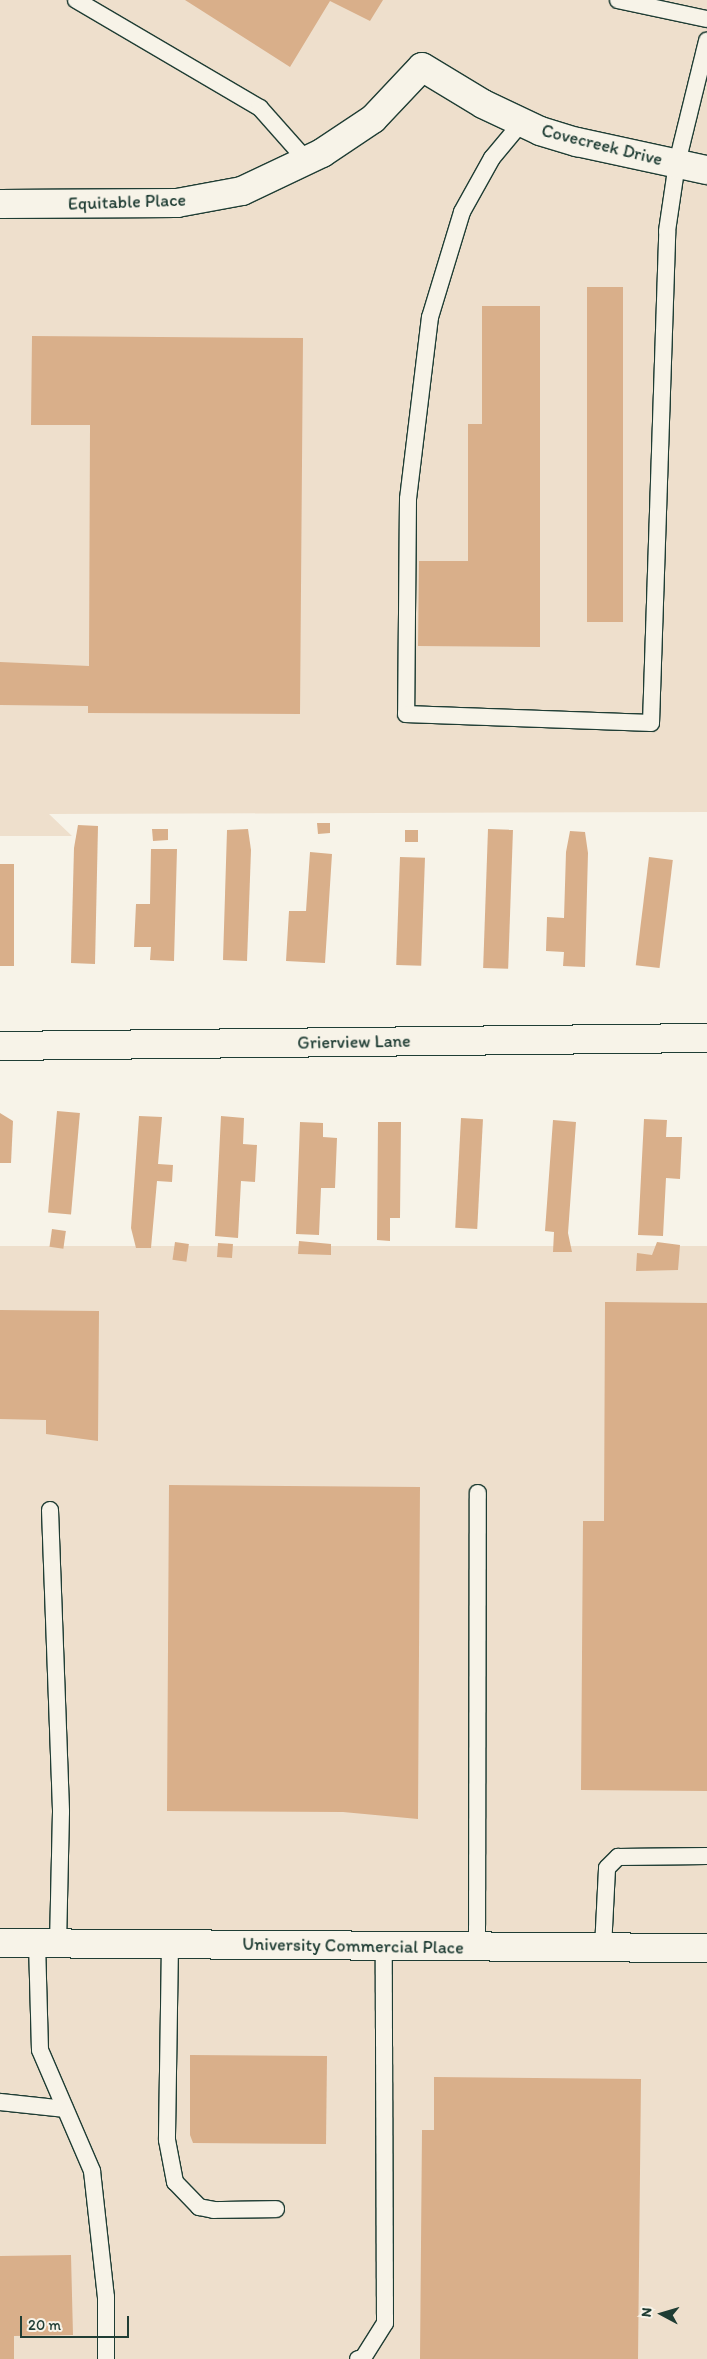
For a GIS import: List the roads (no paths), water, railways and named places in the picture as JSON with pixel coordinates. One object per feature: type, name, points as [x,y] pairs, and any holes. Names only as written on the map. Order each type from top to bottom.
[{"type":"street","name":"Equitable Place","points":[[0,204],[177,203],[242,191],[307,161],[373,119],[422,67]]},
{"type":"street","name":"Covecreek Drive","points":[[422,67],[483,104],[522,122],[577,142],[707,170]]},
{"type":"street","name":"Grierview Lane","points":[[0,1046],[707,1038]]},
{"type":"street","name":"University Commercial Place","points":[[0,1943],[707,1948]]},
{"type":"lane","points":[[76,0],[260,108],[307,161]]},
{"type":"lane","points":[[618,0],[707,19]]},
{"type":"lane","points":[[522,122],[492,158],[462,212],[430,316],[408,499],[406,714],[651,723],[668,231],[677,164],[707,41]]},
{"type":"lane","points":[[477,1947],[478,1493]]},
{"type":"lane","points":[[50,1510],[60,1812],[47,1943],[40,2050],[92,2171],[106,2297],[106,2359]]},
{"type":"lane","points":[[603,1948],[607,1868],[618,1857],[707,1856]]},
{"type":"lane","points":[[170,1944],[167,2140],[175,2182],[200,2207],[214,2210],[276,2209]]},
{"type":"lane","points":[[358,2359],[363,2358],[385,2323],[384,1946]]},
{"type":"lane","points":[[0,2102],[65,2109]]}]
